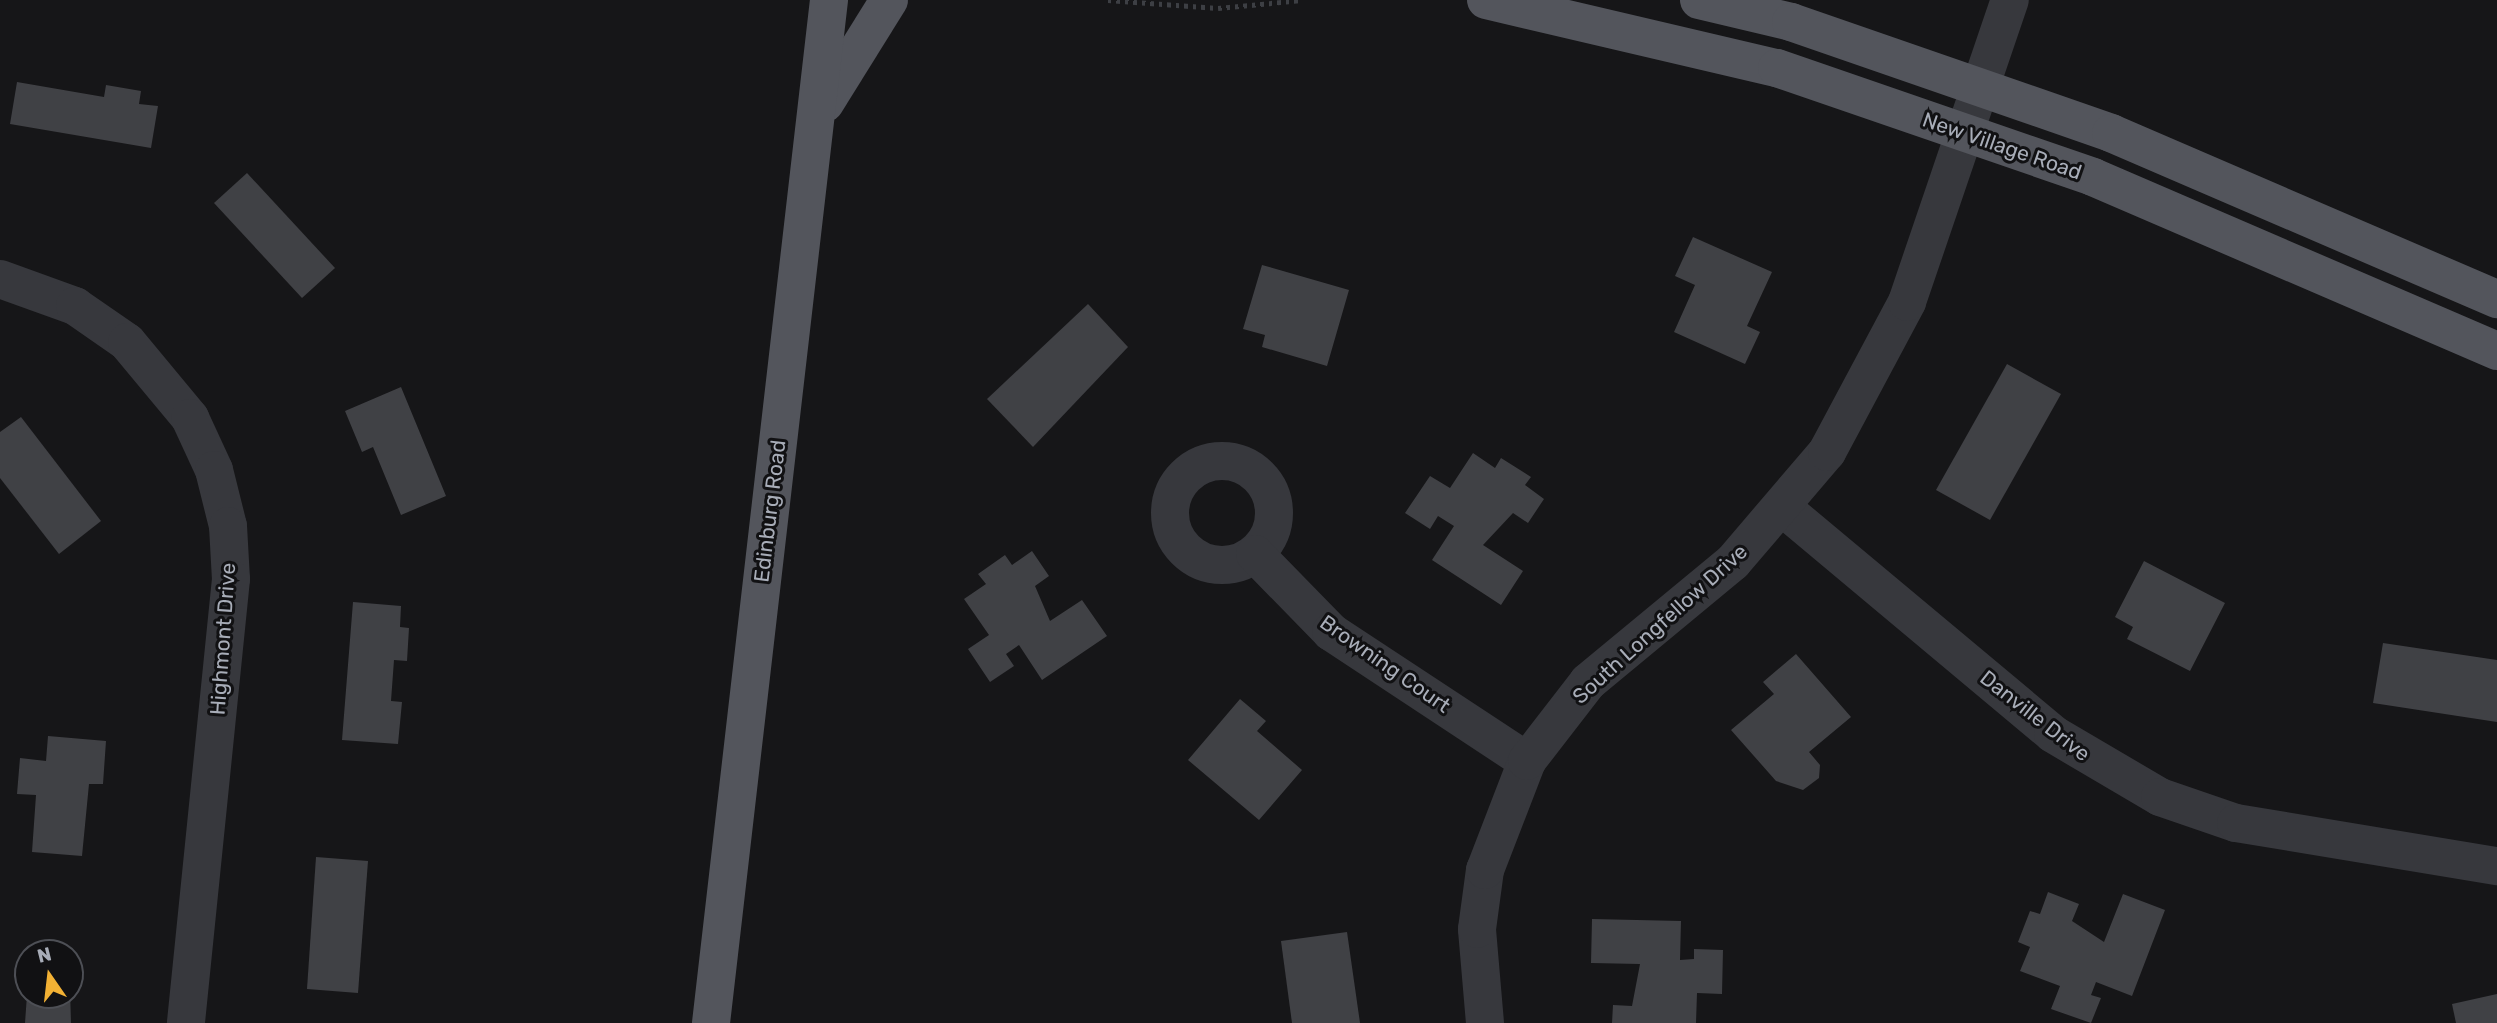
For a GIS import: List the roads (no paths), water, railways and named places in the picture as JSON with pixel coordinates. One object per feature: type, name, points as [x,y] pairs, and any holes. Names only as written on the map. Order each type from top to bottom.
[{"type":"main road","name":"Edinburg Road","points":[[711,1023],[829,0]]},
{"type":"main road","points":[[817,117],[889,0]]},
{"type":"main road","name":"New Village Road","points":[[1486,0],[1777,68],[2093,177],[2497,351]]},
{"type":"main road","points":[[1699,0],[1791,22],[2110,132],[2497,299]]},
{"type":"street","name":"South Longfellow Drive","points":[[1485,1023],[1477,929],[1485,870],[1527,761],[1588,682],[1733,562],[1783,508],[1874,373],[1907,302],[2010,0]]},
{"type":"street","name":"Highmont Drive","points":[[0,279],[75,306],[127,342],[190,418],[214,471],[228,526],[230,579],[186,1023]]},
{"type":"street","name":"Danville Drive","points":[[1783,508],[2053,734],[2138,786],[2236,823],[2497,866]]},
{"type":"street","name":"Browning Court","points":[[1255,554],[1331,632],[1527,761]]}]
